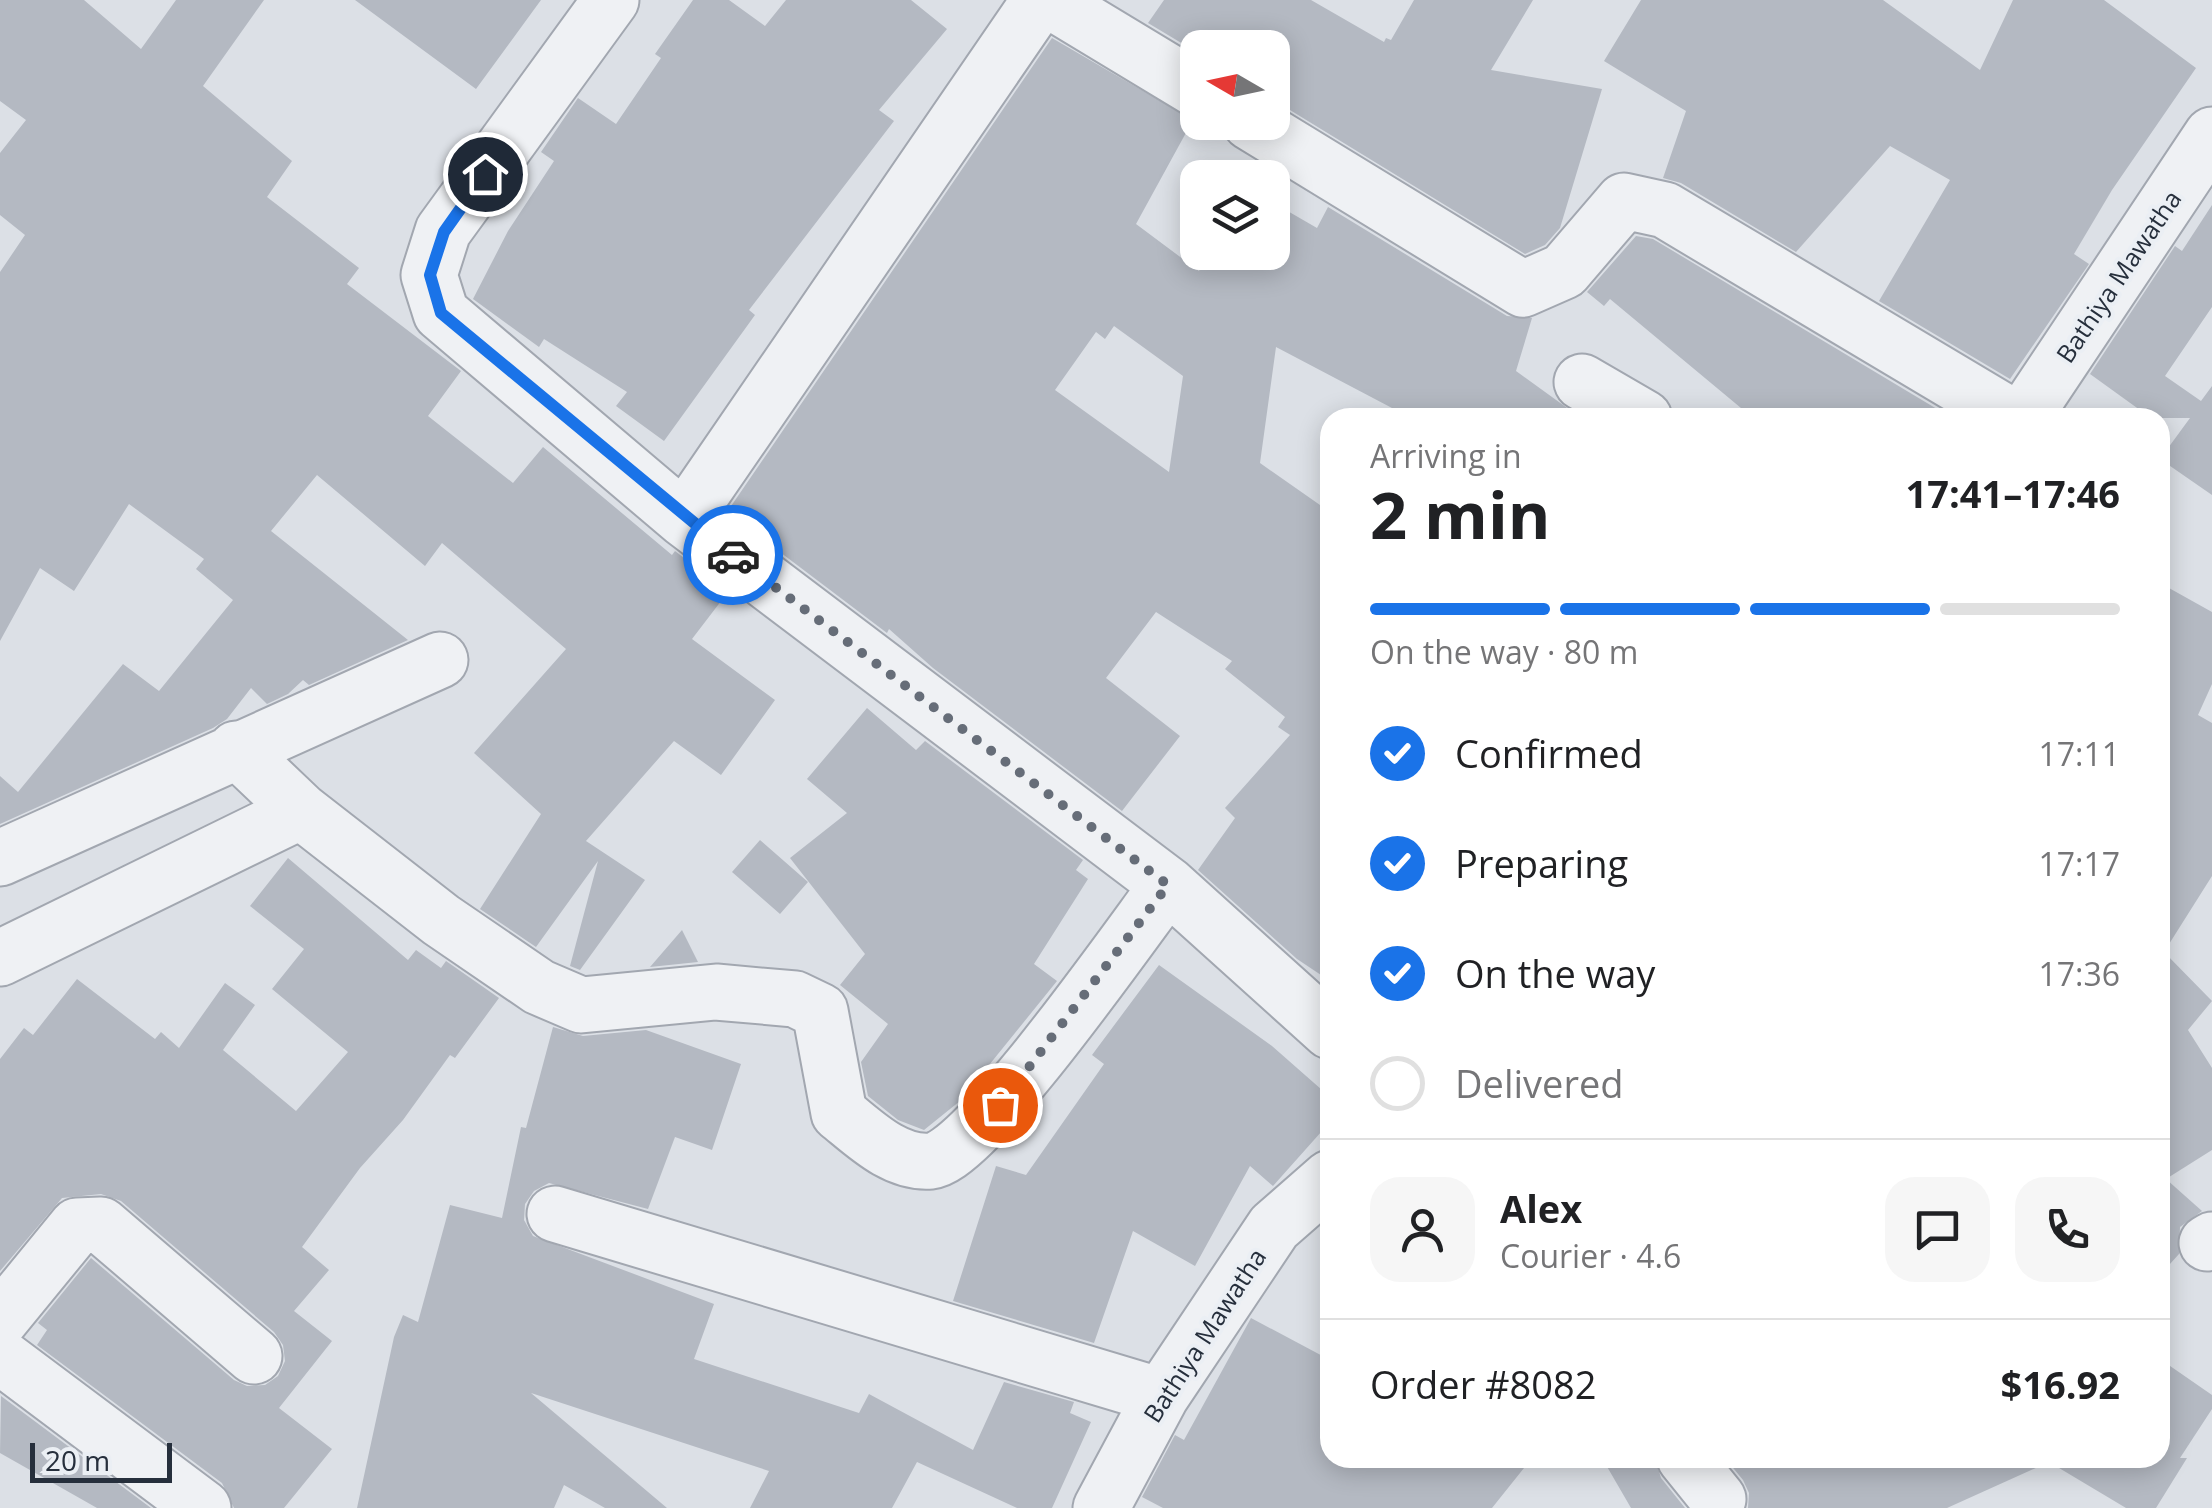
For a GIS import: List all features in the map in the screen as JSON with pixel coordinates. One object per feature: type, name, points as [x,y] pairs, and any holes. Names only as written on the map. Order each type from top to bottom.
[{"type":"street","points":[[611,0],[444,232],[430,275],[441,313],[684,518],[1168,885],[1320,1022]]},
{"type":"street","points":[[684,518],[1040,0]]},
{"type":"street","points":[[1050,0],[1180,79]]},
{"type":"street","name":"Bathiya Mawatha","points":[[2030,408],[2212,136]]},
{"type":"street","points":[[1280,140],[1524,289],[1564,271],[1624,201],[1664,210],[1997,408]]},
{"type":"street","points":[[1582,382],[1627,408]]},
{"type":"street","points":[[0,858],[440,660]]},
{"type":"street","points":[[236,749],[300,811],[440,920],[538,987],[581,1005],[716,992],[794,999],[820,1011],[839,1113],[901,1158],[932,1161],[947,1156],[1000,1105],[1168,885]]},
{"type":"street","points":[[0,958],[300,811]]},
{"type":"street","name":"Bathiya Mawatha","points":[[1100,1508],[1161,1396],[1274,1226],[1320,1187]]},
{"type":"street","points":[[555,1214],[1161,1396]]},
{"type":"street","points":[[0,1320],[77,1226],[101,1225],[254,1356]]},
{"type":"street","points":[[0,1356],[203,1508]]},
{"type":"building","points":[[0,0],[84,0],[141,49],[176,0],[264,0],[203,86],[292,161],[267,197],[359,268],[347,284],[461,371],[428,416],[513,483],[543,447],[672,555],[675,551],[728,592],[692,639],[775,700],[721,775],[674,741],[586,841],[645,880],[580,970],[570,966],[598,861],[536,947],[480,909],[541,814],[474,753],[566,649],[442,543],[425,566],[317,475],[271,531],[408,640],[309,685],[303,680],[288,694],[267,704],[251,688],[227,719],[213,728],[0,824],[0,776],[18,792],[123,664],[159,691],[233,600],[196,569],[204,559],[129,504],[74,591],[40,568],[0,641],[0,272],[25,235],[0,215],[0,153],[26,120],[0,101]]},
{"type":"building","points":[[355,0],[541,0],[476,89]]},
{"type":"building","points":[[693,0],[729,0],[765,26],[786,0],[911,0],[947,29],[879,110],[894,121],[749,310],[755,315],[664,441],[616,406],[627,392],[544,339],[539,347],[473,299],[508,231],[554,161],[541,152],[578,98],[616,124],[661,58],[655,54]]},
{"type":"building","points":[[1164,0],[1311,0],[1384,42],[1386,38],[1391,40],[1414,0],[1533,0],[1491,70],[1602,89],[1560,228],[1545,245],[1525,254],[1290,110],[1290,30],[1180,30],[1180,42],[1148,23]]},
{"type":"building","points":[[1641,0],[1883,0],[1980,70],[2013,0],[2104,0],[2196,68],[2112,190],[2074,254],[2089,264],[2010,379],[1879,301],[1950,180],[1890,146],[1796,252],[1681,183],[1663,178],[1686,111],[1604,61]]},
{"type":"building","points":[[1052,38],[1180,112],[1182,140],[1136,224],[1180,257],[1180,270],[1290,270],[1290,212],[1317,228],[1328,207],[1507,316],[1532,318],[1516,371],[1567,408],[1392,408],[1276,347],[1260,463],[1320,505],[1320,974],[1297,959],[1198,870],[1235,818],[1225,808],[1290,735],[1278,727],[1285,717],[1225,669],[1232,661],[1156,612],[1106,678],[1180,736],[1122,811],[933,668],[889,629],[887,633],[727,512]],"holes":[[[1114,326],[1183,376],[1169,472],[1055,390],[1096,332],[1105,339]]]},
{"type":"building","points":[[2212,205],[2212,307],[2165,376],[2201,401],[2212,386],[2212,495],[2170,466],[2170,445],[2190,418],[2170,418],[2170,408],[2137,408],[2090,374],[2175,246],[2182,251]]},
{"type":"building","points":[[1636,236],[1653,239],[1935,408],[1741,408],[1610,299],[1604,306],[1587,292]]},
{"type":"building","points":[[2170,589],[2212,612],[2212,684],[2198,715],[2212,723],[2212,876],[2170,942]]},
{"type":"building","points":[[867,708],[916,750],[925,741],[1083,860],[1076,870],[1088,879],[1034,964],[1057,981],[960,1101],[924,1130],[898,1120],[868,1096],[861,1062],[888,1024],[840,985],[865,954],[790,858],[847,813],[807,779]]},
{"type":"building","points":[[760,840],[808,882],[780,914],[732,872]]},
{"type":"building","points":[[288,858],[408,960],[416,950],[441,968],[446,961],[499,998],[455,1058],[450,1055],[403,1120],[360,1168],[302,1247],[329,1270],[294,1311],[332,1341],[279,1408],[332,1449],[284,1508],[234,1508],[222,1483],[37,1345],[47,1330],[38,1323],[91,1258],[234,1380],[247,1386],[265,1385],[278,1376],[285,1361],[283,1345],[274,1332],[121,1201],[101,1194],[62,1198],[0,1271],[0,1059],[24,1028],[33,1035],[77,979],[155,1039],[161,1032],[179,1048],[225,983],[255,1005],[223,1050],[296,1111],[348,1052],[272,989],[304,949],[250,906]]},
{"type":"building","points":[[682,930],[698,962],[650,967]]},
{"type":"building","points":[[2170,958],[2212,1001],[2188,1030],[2212,1068],[2212,1150],[2170,1176]]},
{"type":"building","points":[[1159,965],[1272,1046],[1320,1088],[1320,1133],[1273,1186],[1250,1166],[1195,1266],[1133,1231],[1094,1343],[953,1301],[996,1166],[1026,1175],[1104,1064],[1092,1055]]},
{"type":"building","points":[[553,1027],[583,1036],[646,1030],[741,1064],[712,1150],[675,1137],[648,1209],[549,1183],[534,1191],[525,1204],[524,1220],[533,1236],[714,1304],[694,1359],[859,1413],[869,1394],[973,1450],[1004,1382],[1074,1402],[1070,1413],[1091,1422],[1052,1508],[1017,1508],[917,1462],[892,1508],[750,1508],[769,1471],[531,1393],[667,1508],[605,1508],[564,1485],[554,1508],[357,1508],[394,1337],[403,1315],[418,1322],[450,1205],[502,1218],[521,1127],[526,1128]]},
{"type":"building","points":[[2170,1183],[2202,1211],[2180,1227],[2179,1254],[2170,1264]]},
{"type":"building","points":[[1251,1318],[1320,1355],[1320,1468],[1524,1468],[1492,1508],[1163,1508],[1142,1497],[1175,1435],[1184,1440]]},
{"type":"building","points":[[2170,1366],[2212,1395],[2212,1409],[2180,1458],[2187,1458],[2156,1508],[2126,1508],[2059,1468],[2170,1468]]},
{"type":"building","points":[[1,1396],[151,1508],[97,1508],[0,1453]]},
{"type":"building","points":[[1608,1468],[1658,1468],[1661,1478],[1685,1508],[1631,1508]]},
{"type":"building","points":[[1733,1468],[2036,1468],[1947,1508],[1748,1508],[1749,1493]]},
{"type":"way so far","points":[[733,555],[1168,885],[1000,1105]]},
{"type":"route","points":[[485,174],[444,232],[430,275],[441,313],[733,555]]}]
